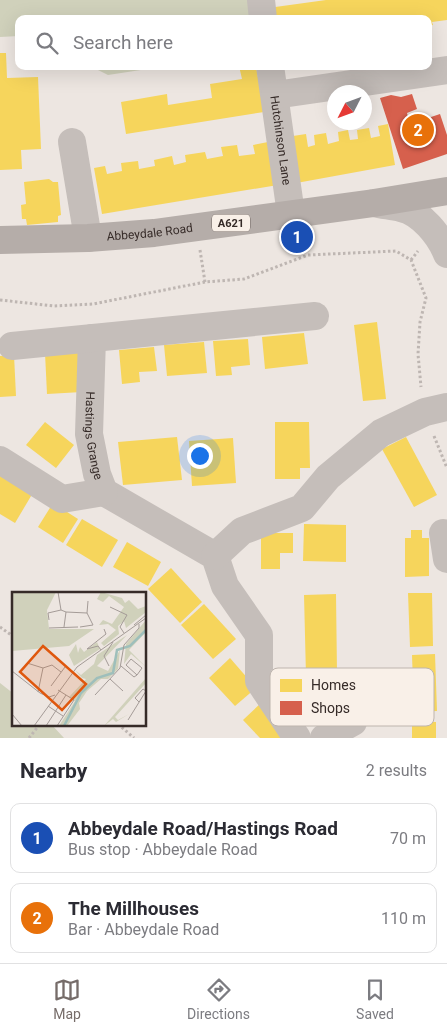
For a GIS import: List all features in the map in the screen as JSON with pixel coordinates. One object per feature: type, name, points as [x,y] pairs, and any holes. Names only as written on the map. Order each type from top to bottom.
[{"type":"main road","name":"Abbeydale Road","points":[[0,240],[88,238],[154,233],[374,203],[447,191]]},
{"type":"street","points":[[261,0],[263,15]]},
{"type":"street","name":"Hutchinson Lane","points":[[271,70],[291,214]]},
{"type":"street","points":[[275,95],[447,70]]},
{"type":"street","points":[[72,142],[88,238]]},
{"type":"street","points":[[374,203],[402,208],[412,212],[433,230],[447,254]]},
{"type":"street","points":[[12,346],[315,316]]},
{"type":"street","name":"Hastings Grange","points":[[92,338],[89,434],[97,474],[104,492],[215,556]]},
{"type":"street","points":[[270,698],[259,681],[259,635],[226,586],[215,556],[242,531],[302,508],[328,477],[381,433],[436,410]]},
{"type":"street","points":[[0,460],[62,499],[104,492]]},
{"type":"street","points":[[289,726],[297,738]]},
{"type":"street","points":[[324,738],[346,726]]},
{"type":"path","points":[[436,410],[447,468]]},
{"type":"path","points":[[0,627],[12,636]]},
{"type":"path","points":[[29,738],[38,726]]},
{"type":"path","points":[[120,726],[134,738]]},
{"type":"green space","points":[[0,0],[256,0],[258,15],[15,15],[15,36],[0,37]]},
{"type":"green space","points":[[98,70],[141,70],[108,75]]},
{"type":"green space","points":[[0,683],[12,692],[12,726],[53,726],[64,738],[0,738]]},
{"type":"building: Homes","points":[[326,0],[447,0],[447,20],[432,22],[432,15],[269,15],[268,8]]},
{"type":"building: Homes","points":[[0,53],[6,53],[7,78],[38,77],[41,149],[21,150],[22,169],[0,170]]},
{"type":"building: Homes","points":[[240,70],[257,70],[264,112],[126,134],[121,102],[167,94],[168,105],[212,98],[210,84],[242,79]]},
{"type":"building: Homes","points":[[388,124],[395,165],[291,184],[293,136],[306,134],[308,147],[315,145],[314,135],[326,133],[328,144],[339,141],[338,132],[348,130],[350,140],[358,139],[357,130],[369,130],[371,138],[380,136],[378,126]]},
{"type":"building: Homes","points":[[268,142],[284,184],[102,214],[94,168],[105,166],[107,174],[122,171],[121,163],[138,161],[139,169],[155,166],[154,160],[172,156],[174,165],[186,162],[185,155],[205,152],[207,159],[223,156],[221,147],[237,145],[239,156],[255,154],[253,145]]},
{"type":"building: Homes","points":[[49,179],[53,182],[58,182],[61,215],[58,216],[58,222],[27,225],[26,219],[22,219],[21,205],[26,204],[24,182]]},
{"type":"building: Homes","points":[[377,322],[386,399],[363,401],[354,325]]},
{"type":"building: Homes","points":[[304,333],[308,364],[265,369],[262,337]]},
{"type":"building: Homes","points":[[248,339],[250,365],[231,367],[232,375],[216,376],[213,341]]},
{"type":"building: Homes","points":[[204,342],[207,373],[167,376],[164,345]]},
{"type":"building: Homes","points":[[154,347],[157,371],[139,372],[140,382],[122,384],[119,350]]},
{"type":"building: Homes","points":[[79,351],[82,392],[47,394],[45,353]]},
{"type":"building: Homes","points":[[14,355],[16,396],[0,397],[0,356]]},
{"type":"building: Homes","points":[[45,422],[74,445],[56,468],[26,445]]},
{"type":"building: Homes","points":[[275,422],[309,422],[310,468],[300,468],[300,479],[275,479]]},
{"type":"building: Homes","points":[[177,437],[182,480],[123,485],[118,442]]},
{"type":"building: Homes","points":[[406,437],[437,495],[414,507],[382,449]]},
{"type":"building: Homes","points":[[233,438],[236,483],[192,486],[189,441]]},
{"type":"building: Homes","points":[[0,472],[34,491],[15,523],[0,514]]},
{"type":"building: Homes","points":[[53,503],[78,519],[63,543],[38,527]]},
{"type":"building: Homes","points":[[82,519],[118,540],[102,567],[66,545]]},
{"type":"building: Homes","points":[[304,524],[346,525],[346,562],[303,561]]},
{"type":"building: Homes","points":[[411,530],[422,530],[422,538],[429,538],[429,576],[405,577],[405,538],[411,538]]},
{"type":"building: Homes","points":[[261,533],[293,533],[293,553],[280,553],[280,569],[261,569]]},
{"type":"building: Homes","points":[[127,542],[161,562],[148,586],[113,567]]},
{"type":"building: Homes","points":[[171,568],[202,602],[180,623],[148,589]]},
{"type":"building: Homes","points":[[408,593],[432,593],[433,646],[410,647]]},
{"type":"building: Homes","points":[[336,594],[337,668],[306,668],[304,595]]},
{"type":"building: Homes","points":[[204,604],[236,639],[213,659],[181,625]]},
{"type":"building: Homes","points":[[435,654],[437,711],[434,711],[434,668],[412,668],[412,655]]},
{"type":"building: Homes","points":[[230,658],[256,688],[235,706],[209,678]]},
{"type":"building: Homes","points":[[261,703],[270,716],[270,726],[277,726],[286,738],[260,738],[243,720]]},
{"type":"building: Homes","points":[[434,722],[436,722],[436,738],[412,738],[412,726],[434,726]]},
{"type":"building: Shops","points":[[412,94],[417,109],[407,113],[410,124],[440,114],[447,135],[447,154],[403,169],[380,98],[391,95],[401,97]]},
{"type":"place","name":"The Millhouses","points":[[418,130]]},
{"type":"place","name":"Abbeydale Road/Hastings Road","points":[[297,237]]}]
